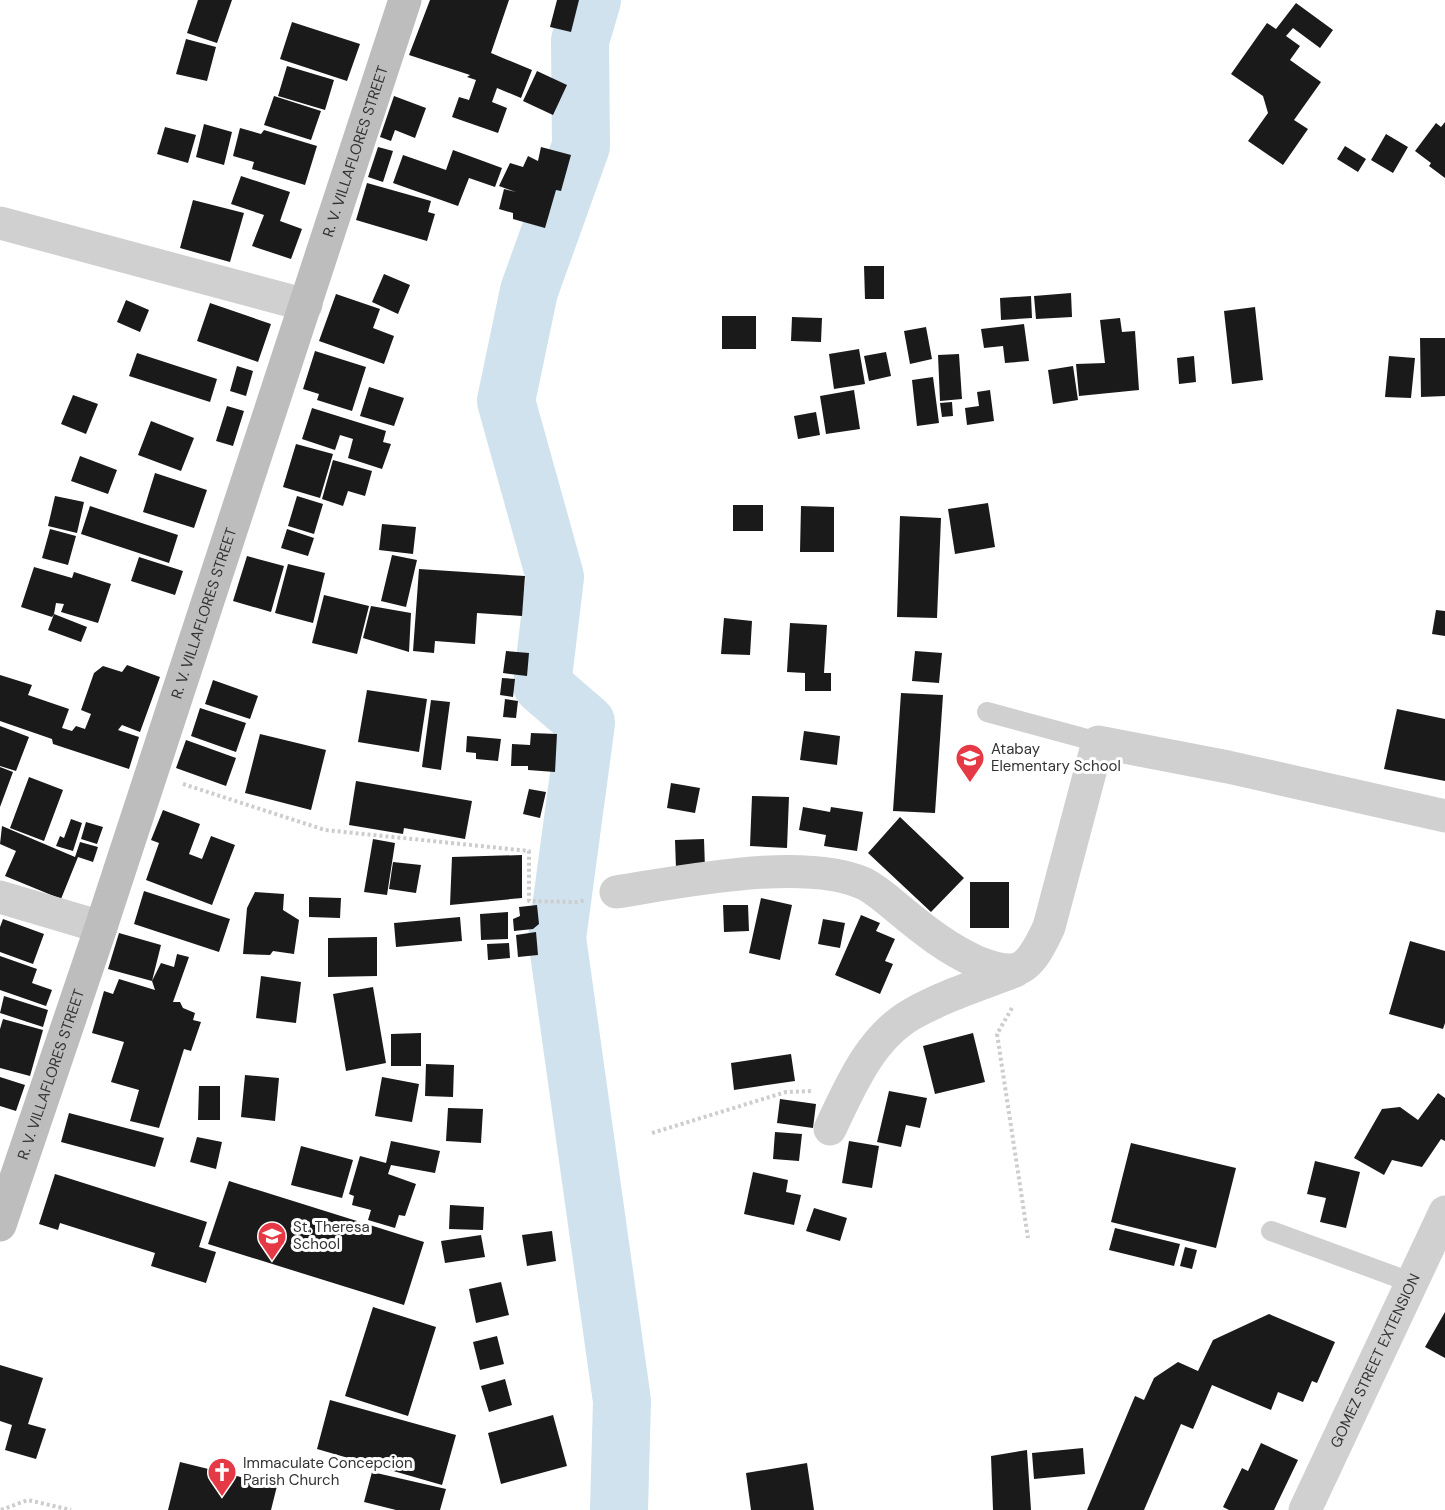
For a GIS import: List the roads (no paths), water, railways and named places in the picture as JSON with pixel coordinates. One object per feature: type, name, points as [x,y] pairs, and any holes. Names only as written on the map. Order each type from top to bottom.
[{"type":"main road","name":"R. V. VILLAFLORES STREET","points":[[0,1225],[101,927],[405,0]]},
{"type":"street","points":[[0,223],[306,305]]},
{"type":"street","points":[[830,1129],[853,1079],[884,1039],[912,1014],[1015,970],[1026,963],[1036,952],[1049,927],[1098,742],[1228,767],[1445,816]]},
{"type":"street","points":[[616,892],[736,874],[819,872],[846,877],[881,895],[957,953],[993,969],[1015,970]]},
{"type":"street","points":[[0,897],[101,927]]},
{"type":"street","name":"GOMEZ STREET EXTENSION","points":[[1305,1510],[1428,1267],[1445,1212]]},
{"type":"lane","points":[[987,712],[1098,742]]},
{"type":"lane","points":[[1271,1231],[1428,1267]]},
{"type":"waterway","points":[[592,0],[580,41],[581,146],[529,291],[506,401],[555,577],[542,685],[586,723],[557,938],[622,1401],[619,1510]]},
{"type":"place","name":"Atabay Elementary School","points":[[970,784]]},
{"type":"place","name":"St. Theresa School","points":[[272,1262]]},
{"type":"place","name":"Immaculate Concepcion Parish Church","points":[[222,1498]]}]
